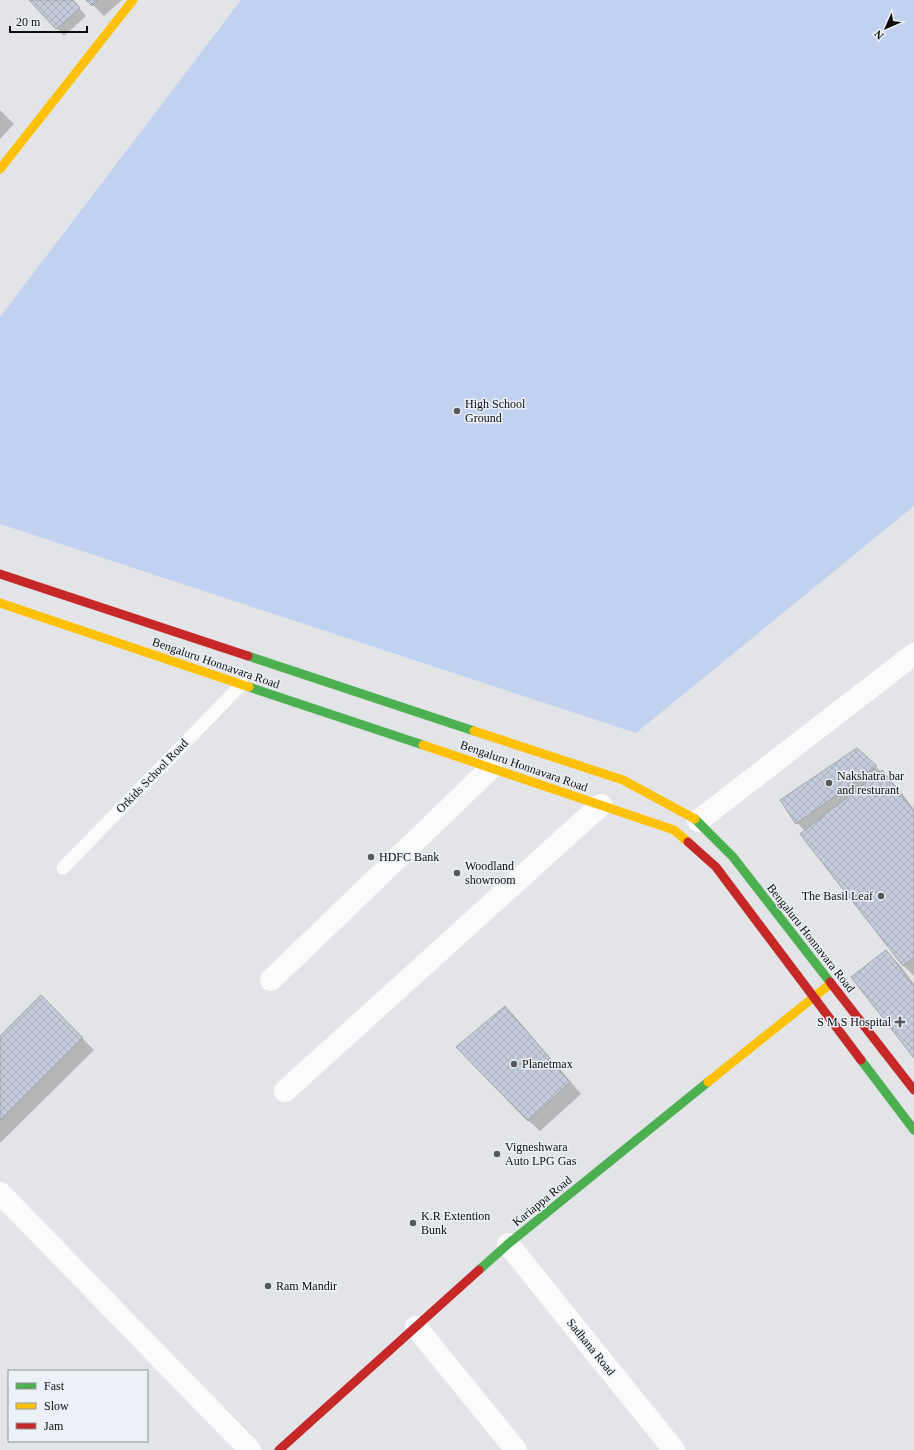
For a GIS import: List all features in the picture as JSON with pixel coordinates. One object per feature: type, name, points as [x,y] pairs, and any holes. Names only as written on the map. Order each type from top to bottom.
[{"type":"main road","points":[[0,169],[132,0]]},
{"type":"main road","name":"Bengaluru Honnavara Road","points":[[0,574],[623,780],[698,822],[733,857],[914,1090]]},
{"type":"main road","name":"Bengaluru Honnavara Road","points":[[0,603],[674,830],[716,867],[914,1130]]},
{"type":"main road","name":"Kariappa Road","points":[[279,1450],[508,1244],[831,984]]},
{"type":"street","points":[[698,822],[914,654]]},
{"type":"street","points":[[272,980],[490,768]]},
{"type":"street","points":[[285,1091],[601,805]]},
{"type":"street","points":[[0,1193],[250,1450]]},
{"type":"street","name":"Sadhana Road","points":[[508,1244],[674,1450]]},
{"type":"street","points":[[416,1327],[516,1450]]},
{"type":"lane","name":"Orkids School Road","points":[[63,868],[242,684]]},
{"type":"shaded area","name":"High School Ground","points":[[241,0],[914,0],[914,506],[636,733],[0,524],[0,317]]},
{"type":"building","points":[[29,0],[73,0],[80,8],[56,29]]},
{"type":"building","points":[[86,0],[98,0],[92,6]]},
{"type":"building","name":"Nakshatra bar and resturant","points":[[857,748],[877,766],[796,824],[780,800]]},
{"type":"building","name":"The Basil Leaf","points":[[882,770],[914,812],[914,957],[903,966],[800,834]]},
{"type":"building","name":"S M S Hospital","points":[[886,950],[914,986],[914,1058],[851,977]]},
{"type":"building","points":[[41,995],[83,1038],[0,1121],[0,1036]]},
{"type":"building","name":"Planetmax","points":[[505,1006],[570,1082],[528,1121],[456,1047]]},
{"type":"traffic: fast","points":[[248,656],[474,731]]},
{"type":"traffic: fast","points":[[249,687],[423,745]]},
{"type":"traffic: fast","points":[[695,819],[733,857],[830,982]]},
{"type":"traffic: fast","points":[[861,1060],[914,1130]]},
{"type":"traffic: fast","points":[[479,1270],[508,1244],[708,1082]]},
{"type":"traffic: slow","points":[[0,169],[133,0]]},
{"type":"traffic: slow","points":[[0,603],[249,687]]},
{"type":"traffic: slow","points":[[474,731],[623,780],[695,819]]},
{"type":"traffic: slow","points":[[423,745],[674,830],[688,842]]},
{"type":"traffic: slow","points":[[708,1082],[829,985]]},
{"type":"traffic: jam","points":[[0,574],[248,656]]},
{"type":"traffic: jam","points":[[688,842],[716,867],[861,1060]]},
{"type":"traffic: jam","points":[[830,982],[914,1090]]},
{"type":"traffic: jam","points":[[279,1450],[479,1270]]},
{"type":"place","name":"High School Ground","points":[[457,411]]},
{"type":"place","name":"Nakshatra bar and resturant","points":[[829,783]]},
{"type":"place","name":"HDFC Bank","points":[[371,857]]},
{"type":"place","name":"Woodland showroom","points":[[457,873]]},
{"type":"place","name":"The Basil Leaf","points":[[881,896]]},
{"type":"place","name":"S M S Hospital","points":[[900,1022]]},
{"type":"place","name":"Planetmax","points":[[514,1064]]},
{"type":"place","name":"Vigneshwara Auto LPG Gas","points":[[497,1154]]},
{"type":"place","name":"K.R Extention Bunk","points":[[413,1223]]},
{"type":"place","name":"Ram Mandir","points":[[268,1286]]}]
